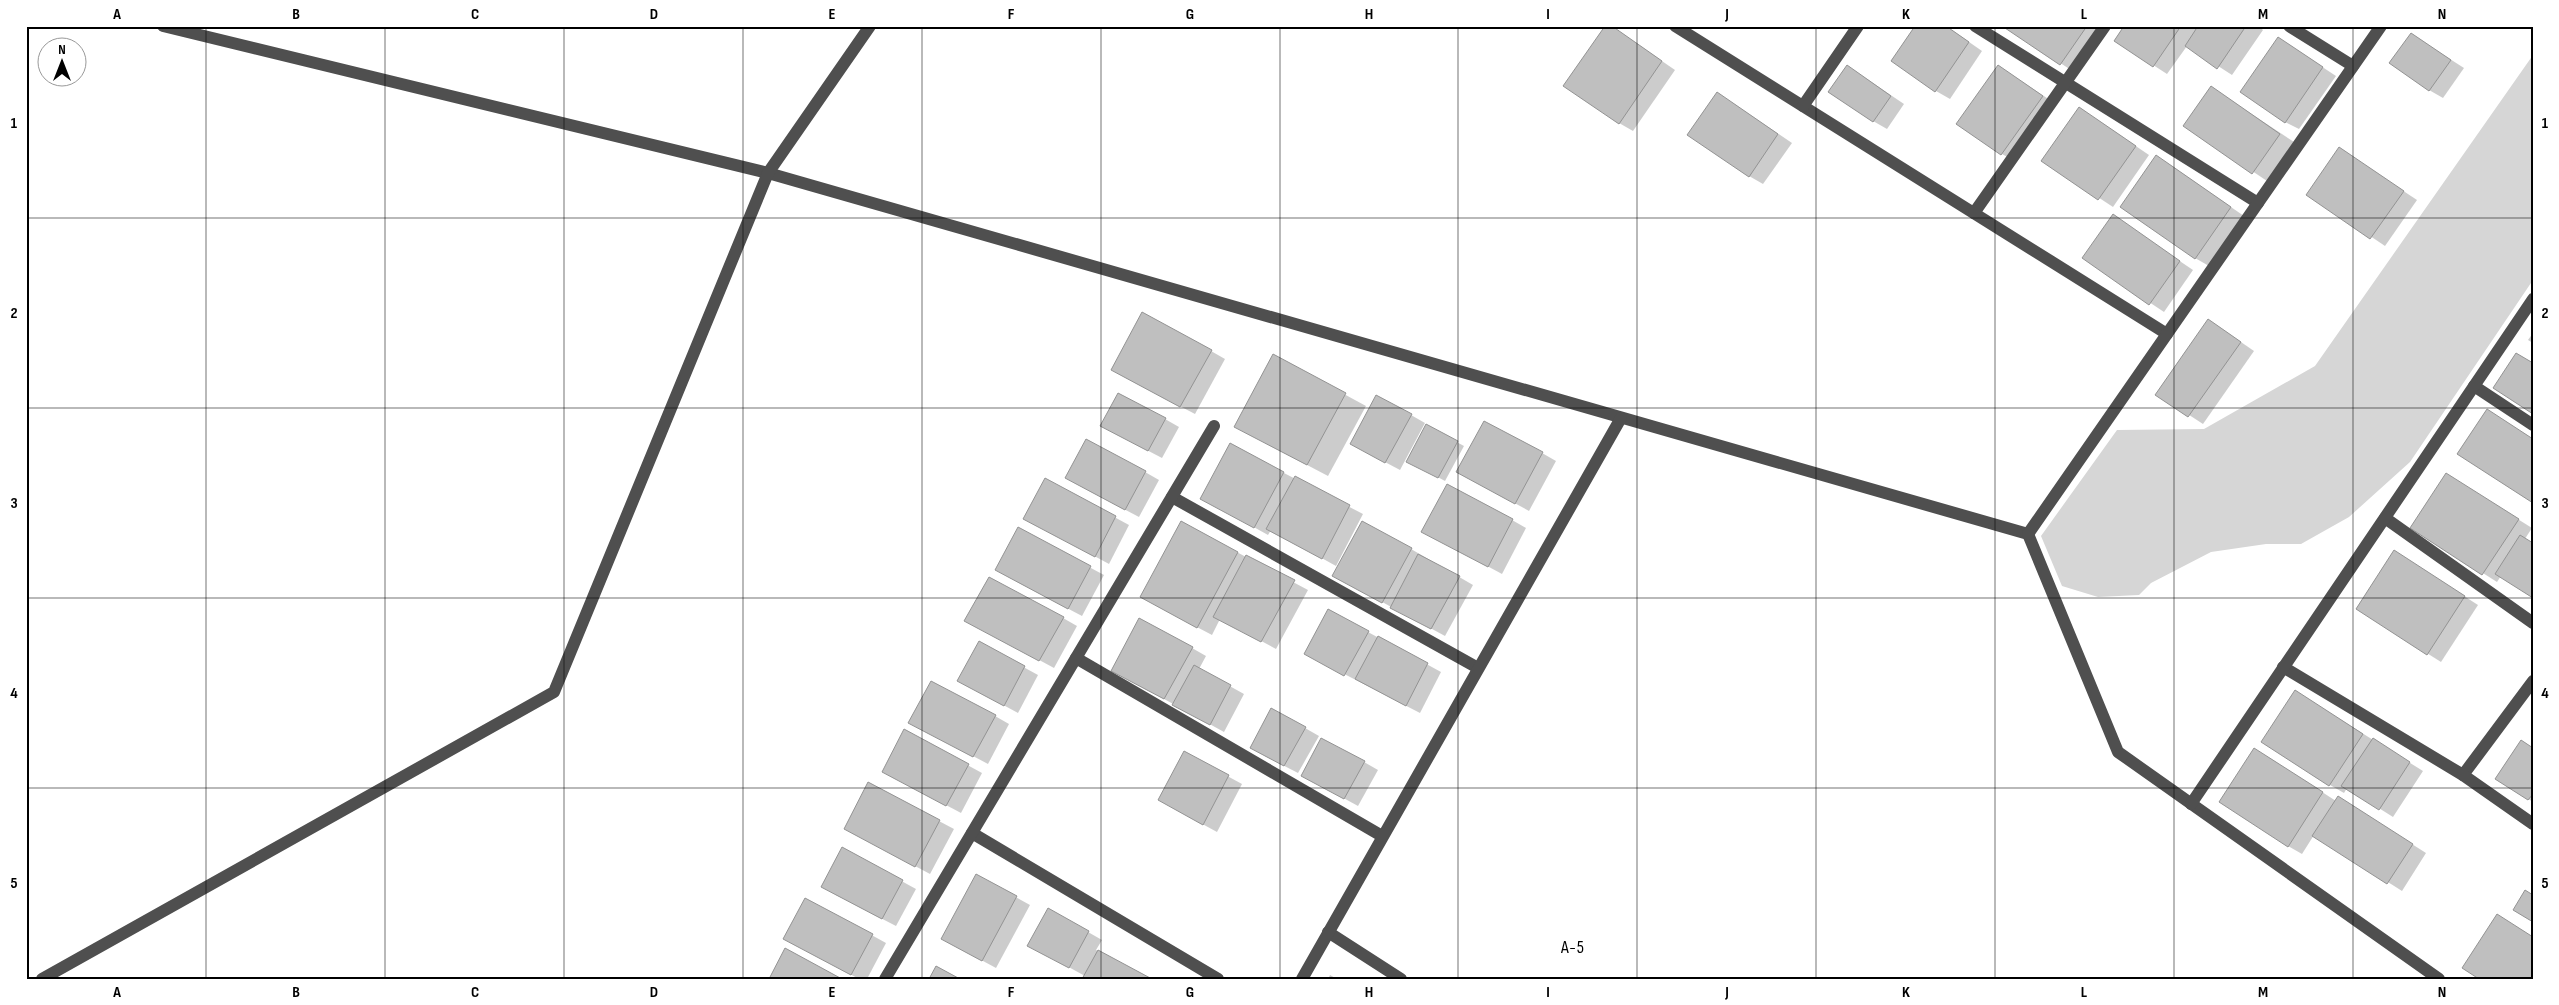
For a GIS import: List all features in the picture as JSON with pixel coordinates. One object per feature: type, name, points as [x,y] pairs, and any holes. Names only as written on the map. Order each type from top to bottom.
[{"type":"street","points":[[163,26],[768,173],[2028,534]]},
{"type":"street","points":[[42,979],[554,692],[768,173],[870,26]]},
{"type":"street","points":[[1675,26],[2167,334]]},
{"type":"street","points":[[1803,106],[1858,26]]},
{"type":"street","points":[[1975,26],[2258,203]]},
{"type":"street","points":[[1974,213],[2105,26]]},
{"type":"street","points":[[2289,26],[2353,66]]},
{"type":"street","points":[[2028,534],[2381,26]]},
{"type":"street","points":[[2191,804],[2533,299]]},
{"type":"street","points":[[2474,386],[2533,425]]},
{"type":"street","points":[[1302,979],[1621,418]]},
{"type":"street","points":[[885,979],[1214,426]]},
{"type":"street","points":[[1172,497],[1478,668]]},
{"type":"street","points":[[2385,518],[2533,623]]},
{"type":"street","points":[[2028,534],[2118,752],[2439,979]]},
{"type":"street","points":[[1076,658],[1382,836]]},
{"type":"street","points":[[2284,667],[2463,775],[2533,824]]},
{"type":"street","points":[[2463,775],[2533,681]]},
{"type":"street","points":[[972,833],[1218,979]]},
{"type":"street","points":[[1328,932],[1401,979]]},
{"type":"shaded area","points":[[2533,55],[2533,280],[2410,462],[2349,517],[2301,544],[2266,544],[2211,552],[2151,583],[2139,595],[2098,597],[2062,586],[2041,536],[2117,430],[2204,429],[2315,366]]},
{"type":"building","points":[[1605,26],[1612,26],[1662,61],[1619,124],[1563,86]]},
{"type":"building","points":[[1915,26],[1946,26],[1969,42],[1935,92],[1891,61]]},
{"type":"building","points":[[2002,26],[2087,26],[2060,65]]},
{"type":"building","points":[[2124,26],[2181,26],[2153,67],[2114,41]]},
{"type":"building","points":[[2198,26],[2246,26],[2217,69],[2185,46]]},
{"type":"building","points":[[2411,33],[2451,60],[2429,91],[2389,63]]},
{"type":"building","points":[[2278,37],[2323,67],[2285,123],[2240,92]]},
{"type":"building","points":[[1847,65],[1891,96],[1873,122],[1828,92]]},
{"type":"building","points":[[1998,65],[2043,96],[2001,155],[1956,124]]},
{"type":"building","points":[[2211,86],[2280,134],[2252,174],[2183,126]]},
{"type":"building","points":[[1717,92],[1778,134],[1749,177],[1687,135]]},
{"type":"building","points":[[2079,107],[2136,146],[2098,200],[2041,161]]},
{"type":"building","points":[[2339,147],[2404,191],[2370,239],[2306,195]]},
{"type":"building","points":[[2156,155],[2231,207],[2195,259],[2120,207]]},
{"type":"building","points":[[2113,214],[2180,261],[2149,305],[2082,258]]},
{"type":"building","points":[[1142,312],[1212,350],[1180,407],[1111,370]]},
{"type":"building","points":[[2208,319],[2241,342],[2188,417],[2155,395]]},
{"type":"building","points":[[2516,353],[2533,363],[2533,414],[2493,388]]},
{"type":"building","points":[[1273,354],[1346,393],[1307,465],[1234,427]]},
{"type":"building","points":[[1118,393],[1166,418],[1148,451],[1100,426]]},
{"type":"building","points":[[1376,395],[1412,414],[1385,463],[1350,444]]},
{"type":"building","points":[[2487,409],[2533,439],[2533,503],[2457,454]]},
{"type":"building","points":[[1484,421],[1543,452],[1515,504],[1456,472]]},
{"type":"building","points":[[1426,424],[1458,441],[1438,478],[1406,462]]},
{"type":"building","points":[[1086,439],[1146,471],[1125,510],[1065,478]]},
{"type":"building","points":[[1230,443],[1284,472],[1254,528],[1200,499]]},
{"type":"building","points":[[2446,473],[2519,519],[2482,575],[2410,528]]},
{"type":"building","points":[[1295,476],[1350,505],[1322,559],[1266,529]]},
{"type":"building","points":[[1045,478],[1116,516],[1095,557],[1023,519]]},
{"type":"building","points":[[1447,484],[1513,519],[1488,567],[1421,532]]},
{"type":"building","points":[[1181,521],[1238,552],[1197,628],[1140,597]]},
{"type":"building","points":[[1362,521],[1412,548],[1382,603],[1332,576]]},
{"type":"building","points":[[1018,527],[1091,566],[1068,609],[995,570]]},
{"type":"building","points":[[2520,535],[2533,543],[2533,598],[2495,574]]},
{"type":"building","points":[[2394,550],[2465,596],[2427,655],[2356,609]]},
{"type":"building","points":[[1418,554],[1460,576],[1431,629],[1390,608]]},
{"type":"building","points":[[1246,555],[1295,580],[1261,642],[1213,617]]},
{"type":"building","points":[[989,577],[1064,617],[1039,661],[964,621]]},
{"type":"building","points":[[1328,609],[1369,631],[1344,676],[1304,654]]},
{"type":"building","points":[[1139,618],[1193,647],[1164,699],[1111,671]]},
{"type":"building","points":[[1378,636],[1428,663],[1406,706],[1355,679]]},
{"type":"building","points":[[979,641],[1025,666],[1004,706],[957,681]]},
{"type":"building","points":[[1194,665],[1231,685],[1210,725],[1172,705]]},
{"type":"building","points":[[931,681],[996,715],[973,757],[908,723]]},
{"type":"building","points":[[2295,690],[2363,734],[2329,786],[2261,742]]},
{"type":"building","points":[[1271,708],[1306,727],[1284,766],[1250,748]]},
{"type":"building","points":[[904,729],[969,764],[946,806],[882,772]]},
{"type":"building","points":[[1321,738],[1365,761],[1344,799],[1301,776]]},
{"type":"building","points":[[2373,738],[2410,762],[2379,810],[2341,786]]},
{"type":"building","points":[[2521,740],[2533,748],[2533,794],[2528,800],[2495,779]]},
{"type":"building","points":[[2254,748],[2323,792],[2288,847],[2219,802]]},
{"type":"building","points":[[1184,751],[1229,775],[1203,825],[1158,800]]},
{"type":"building","points":[[868,782],[940,820],[915,867],[844,829]]},
{"type":"building","points":[[2338,796],[2413,844],[2387,884],[2312,836]]},
{"type":"building","points":[[842,847],[903,880],[882,919],[821,887]]},
{"type":"building","points":[[976,874],[1017,896],[982,961],[941,939]]},
{"type":"building","points":[[2525,890],[2533,895],[2533,922],[2513,910]]},
{"type":"building","points":[[805,898],[873,934],[851,975],[783,939]]},
{"type":"building","points":[[1048,908],[1089,931],[1069,968],[1027,946]]},
{"type":"building","points":[[2497,914],[2533,937],[2533,979],[2479,979],[2462,968]]},
{"type":"building","points":[[785,948],[842,979],[769,979]]},
{"type":"building","points":[[1098,950],[1152,979],[1082,979]]},
{"type":"building","points":[[936,966],[960,979],[929,979]]},
{"type":"district","name":"A-5","points":[[1573,947]]}]
